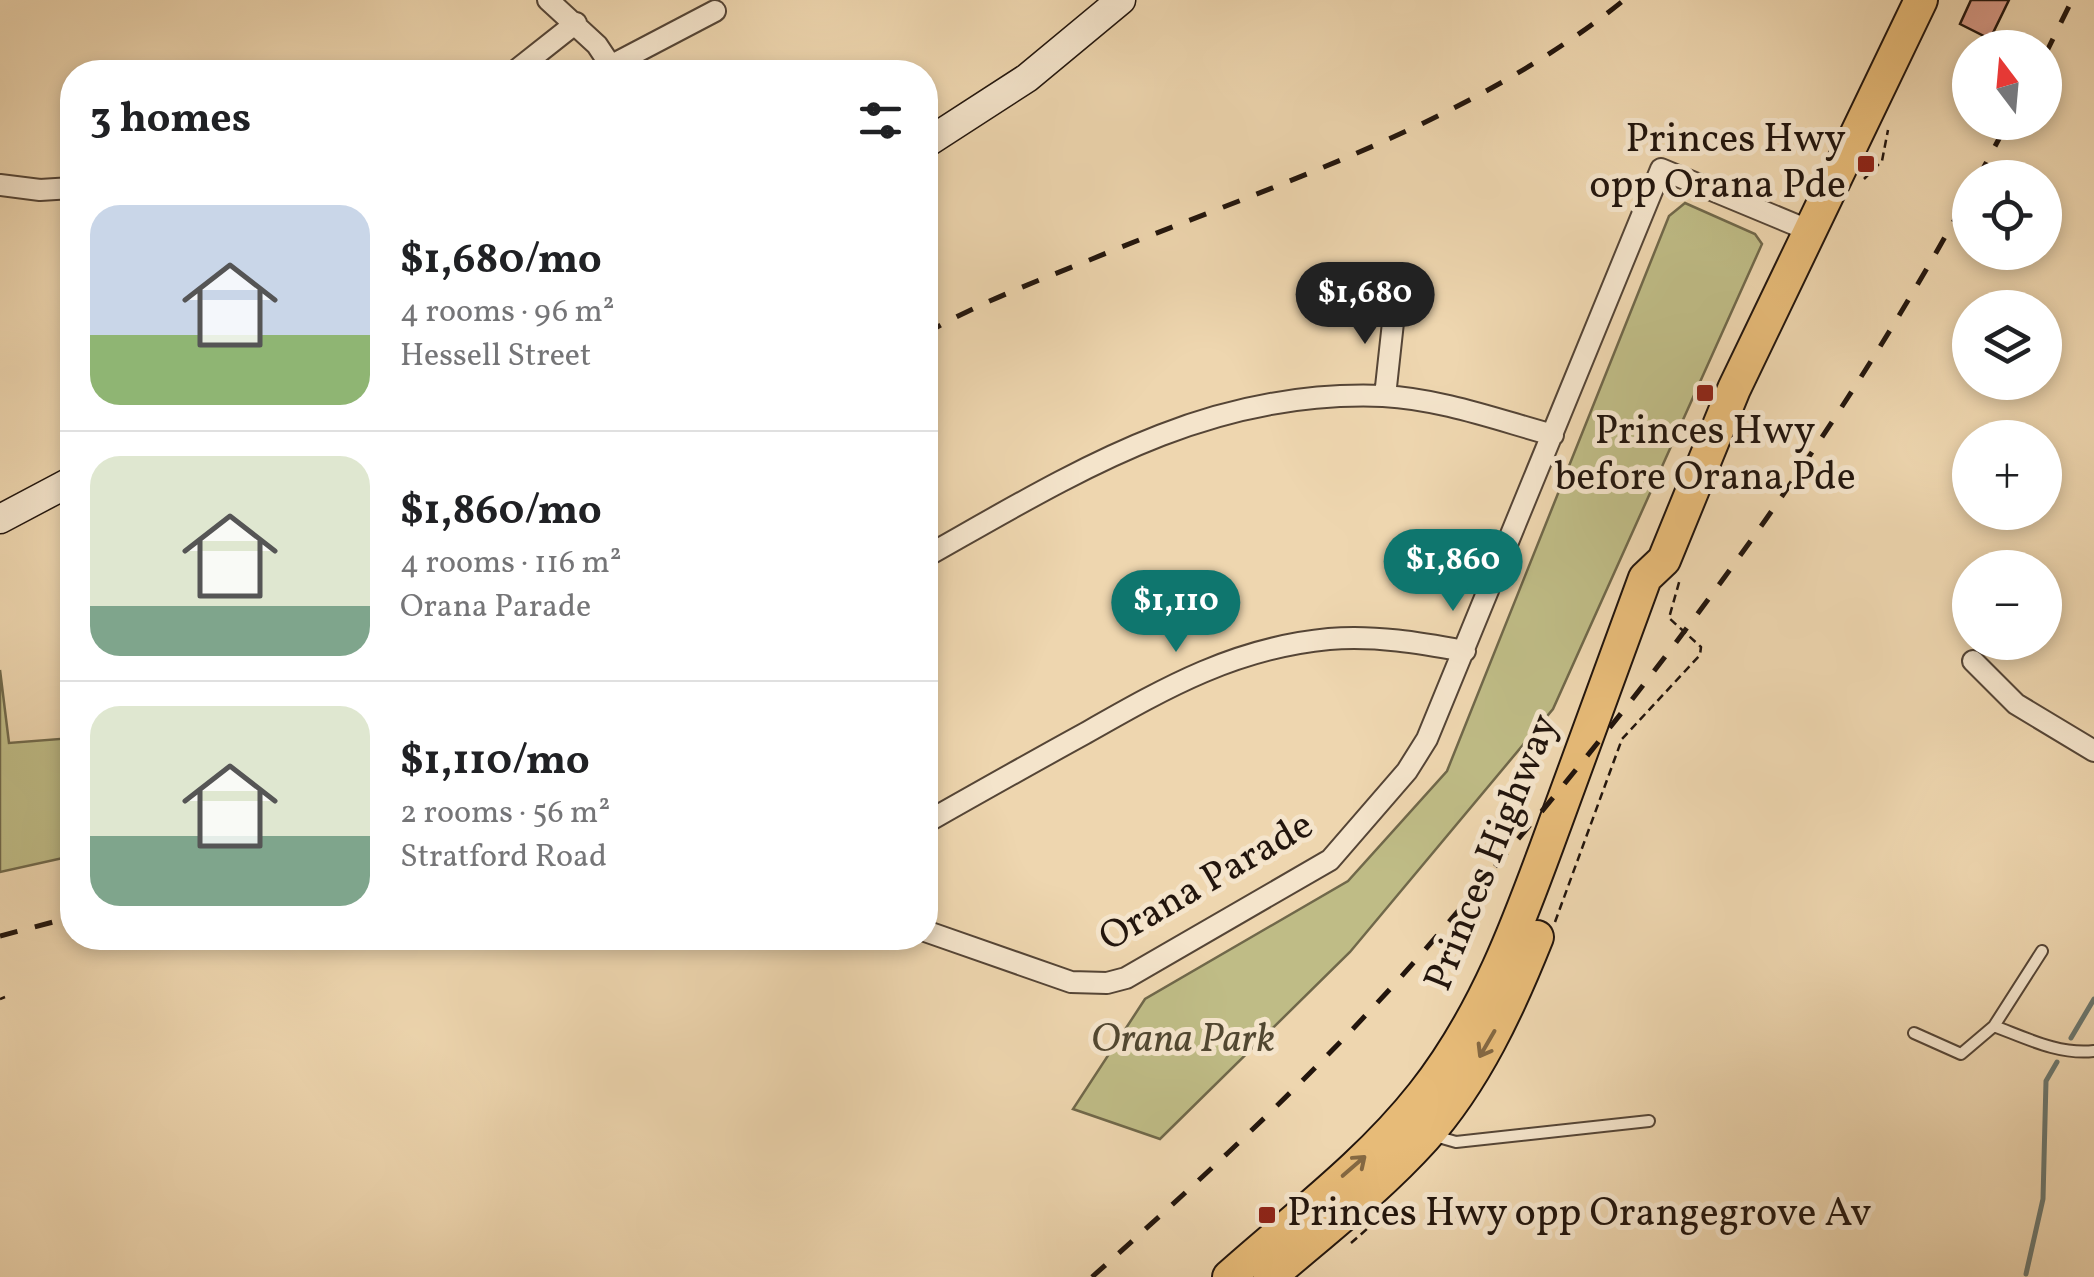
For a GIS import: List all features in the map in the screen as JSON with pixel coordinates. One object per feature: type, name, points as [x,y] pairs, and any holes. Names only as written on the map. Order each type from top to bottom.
[{"type":"main road","name":"Princes Highway","points":[[1270,1277],[1386,1177],[1502,964],[1645,578],[1664,560],[1734,388],[1921,0]]},
{"type":"main road","name":"Princes Highway","points":[[1229,1277],[1369,1154],[1416,1126]]},
{"type":"street","points":[[548,0],[576,24],[606,60]]},
{"type":"street","points":[[938,136],[1027,78],[1120,0]]},
{"type":"street","points":[[630,60],[716,11]]},
{"type":"street","points":[[530,60],[576,24]]},
{"type":"street","name":"Orana Parade","points":[[938,936],[1071,982],[1107,984],[1144,969],[1330,860],[1419,755],[1662,169],[1808,230]]},
{"type":"street","points":[[0,185],[60,189]]},
{"type":"street","points":[[1385,396],[1395,304]]},
{"type":"street","points":[[938,549],[1112,453],[1194,422],[1276,404],[1385,396],[1451,407],[1554,435]]},
{"type":"street","points":[[0,519],[60,487]]},
{"type":"street","points":[[938,816],[1157,692],[1244,654],[1316,640],[1377,638],[1465,651]]},
{"type":"street","points":[[1973,661],[2016,704],[2094,751]]},
{"type":"lane","points":[[1914,1034],[1961,1054],[1994,1026],[2042,951]]},
{"type":"lane","points":[[1994,1026],[2049,1047],[2080,1053],[2094,1051]]},
{"type":"lane","points":[[1416,1126],[1456,1142],[1649,1120]]},
{"type":"path","points":[[1678,628],[1698,641]]},
{"type":"green space","name":"Orana Park","points":[[1685,203],[1755,234],[1762,244],[1553,709],[1350,952],[1160,1139],[1073,1109],[1145,999],[1348,881],[1447,771],[1669,216]]},
{"type":"green space","points":[[0,670],[9,743],[60,739],[60,859],[0,872]]},
{"type":"building","points":[[1971,0],[2009,0],[1994,30],[1972,30],[1960,24]]},
{"type":"waterway","points":[[2071,1038],[2094,999]]},
{"type":"waterway","points":[[2026,1274],[2043,1199],[2046,1081],[2057,1062]]},
{"type":"railway","points":[[938,327],[1007,294],[1299,177],[1436,117],[1564,44],[1624,0]]},
{"type":"railway","points":[[2057,30],[2072,0]]},
{"type":"railway","points":[[1988,160],[1998,140]]},
{"type":"railway","points":[[1092,1277],[1224,1157],[1391,988],[1602,738],[1771,512],[1875,355],[1952,223]]},
{"type":"railway","points":[[0,936],[60,920]]},
{"type":"place","name":"Princes Hwy opp Orana Pde","points":[[1866,164]]},
{"type":"place","name":"Princes Hwy before Orana Pde","points":[[1705,393]]},
{"type":"place","name":"Princes Hwy opp Orangegrove Av","points":[[1267,1215]]}]
